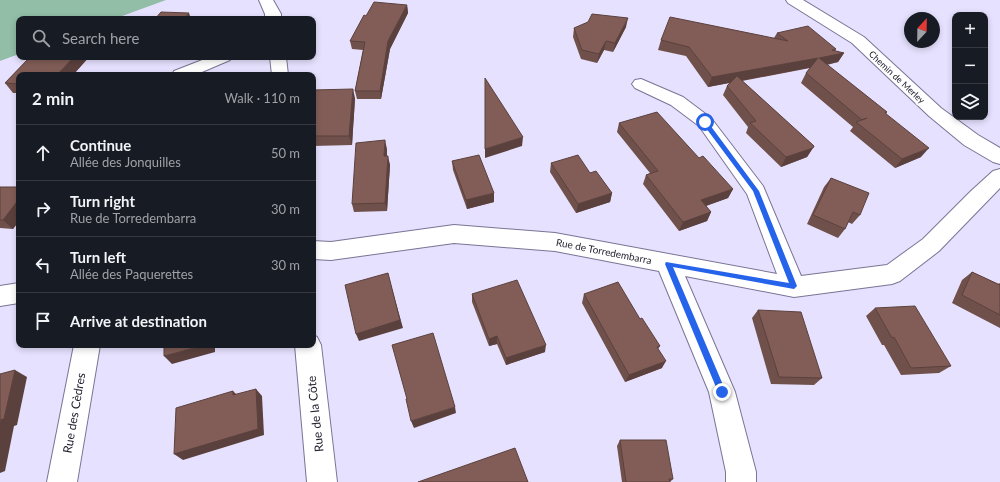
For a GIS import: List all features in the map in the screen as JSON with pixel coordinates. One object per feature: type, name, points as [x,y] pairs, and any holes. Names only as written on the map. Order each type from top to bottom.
[{"type":"street","points":[[266,0],[272,16]]},
{"type":"street","name":"Chemin de Merley","points":[[792,0],[858,40],[935,112],[971,140],[1000,157]]},
{"type":"street","points":[[187,72],[217,60]]},
{"type":"street","points":[[278,60],[280,72]]},
{"type":"street","points":[[641,84],[677,101],[705,122],[756,191],[794,286]]},
{"type":"street","name":"Rue de Torredembarra","points":[[316,250],[332,251],[454,234],[555,242],[794,286],[854,280],[892,274],[931,245],[978,196],[1000,176]]},
{"type":"street","points":[[668,264],[722,392],[741,472],[741,482]]},
{"type":"street","points":[[0,296],[16,293]]},
{"type":"street","name":"Rue des Cèdres","points":[[62,482],[86,348]]},
{"type":"street","name":"Rue de la Côte","points":[[308,348],[322,482]]},
{"type":"green space","points":[[0,0],[166,0],[122,16],[16,16],[16,55],[0,61]]},
{"type":"building","points":[[374,2],[407,5],[388,41],[380,91],[355,91],[365,42],[350,41],[364,15],[366,16]]},
{"type":"building","points":[[161,12],[189,13],[186,16],[158,16]]},
{"type":"building","points":[[592,14],[628,18],[615,43],[606,41],[599,54],[582,50],[574,28],[588,22]]},
{"type":"building","points":[[670,17],[788,41],[777,33],[808,26],[836,49],[832,50],[844,53],[819,58],[887,112],[885,113],[929,148],[902,159],[856,122],[862,120],[806,73],[818,58],[712,77],[689,47],[661,40]]},
{"type":"building","points":[[27,60],[71,60],[60,72],[16,72],[16,84],[5,83]]},
{"type":"building","points":[[737,76],[814,146],[813,148],[786,157],[750,123],[756,121],[727,86]]},
{"type":"building","points":[[485,78],[523,137],[485,149]]},
{"type":"building","points":[[353,89],[349,136],[316,136],[316,90]]},
{"type":"building","points":[[657,112],[699,158],[703,156],[733,189],[701,200],[711,212],[683,222],[646,175],[658,171],[619,123]]},
{"type":"building","points":[[385,140],[384,156],[388,156],[385,203],[352,204],[356,143]]},
{"type":"building","points":[[479,155],[494,193],[466,200],[452,161]]},
{"type":"building","points":[[578,155],[590,173],[596,171],[612,193],[578,204],[551,163]]},
{"type":"building","points":[[831,178],[869,193],[860,215],[853,212],[845,229],[813,215]]},
{"type":"building","points":[[0,187],[16,187],[16,203],[3,220],[0,220]]},
{"type":"building","points":[[972,272],[1000,285],[1000,315],[962,295]]},
{"type":"building","points":[[388,273],[400,320],[356,334],[345,285]]},
{"type":"building","points":[[517,280],[546,345],[506,358],[497,336],[489,339],[472,294]]},
{"type":"building","points":[[618,282],[640,319],[642,318],[660,346],[657,347],[666,361],[629,375],[584,294]]},
{"type":"building","points":[[915,306],[951,366],[911,368],[894,337],[892,338],[875,308]]},
{"type":"building","points":[[758,310],[801,312],[822,378],[779,377]]},
{"type":"building","points":[[433,333],[455,407],[411,421],[407,399],[392,345]]},
{"type":"building","points":[[164,348],[194,348],[164,356]]},
{"type":"building","points":[[15,370],[4,419],[0,420],[0,374]]},
{"type":"building","points":[[256,389],[258,429],[174,454],[176,408],[233,391],[233,395]]},
{"type":"building","points":[[620,440],[666,440],[673,479],[669,479],[670,482],[626,482]]},
{"type":"building","points":[[515,448],[528,482],[418,482]]},
{"type":"route","points":[[705,122],[756,191],[794,286],[668,264],[722,392]]}]
